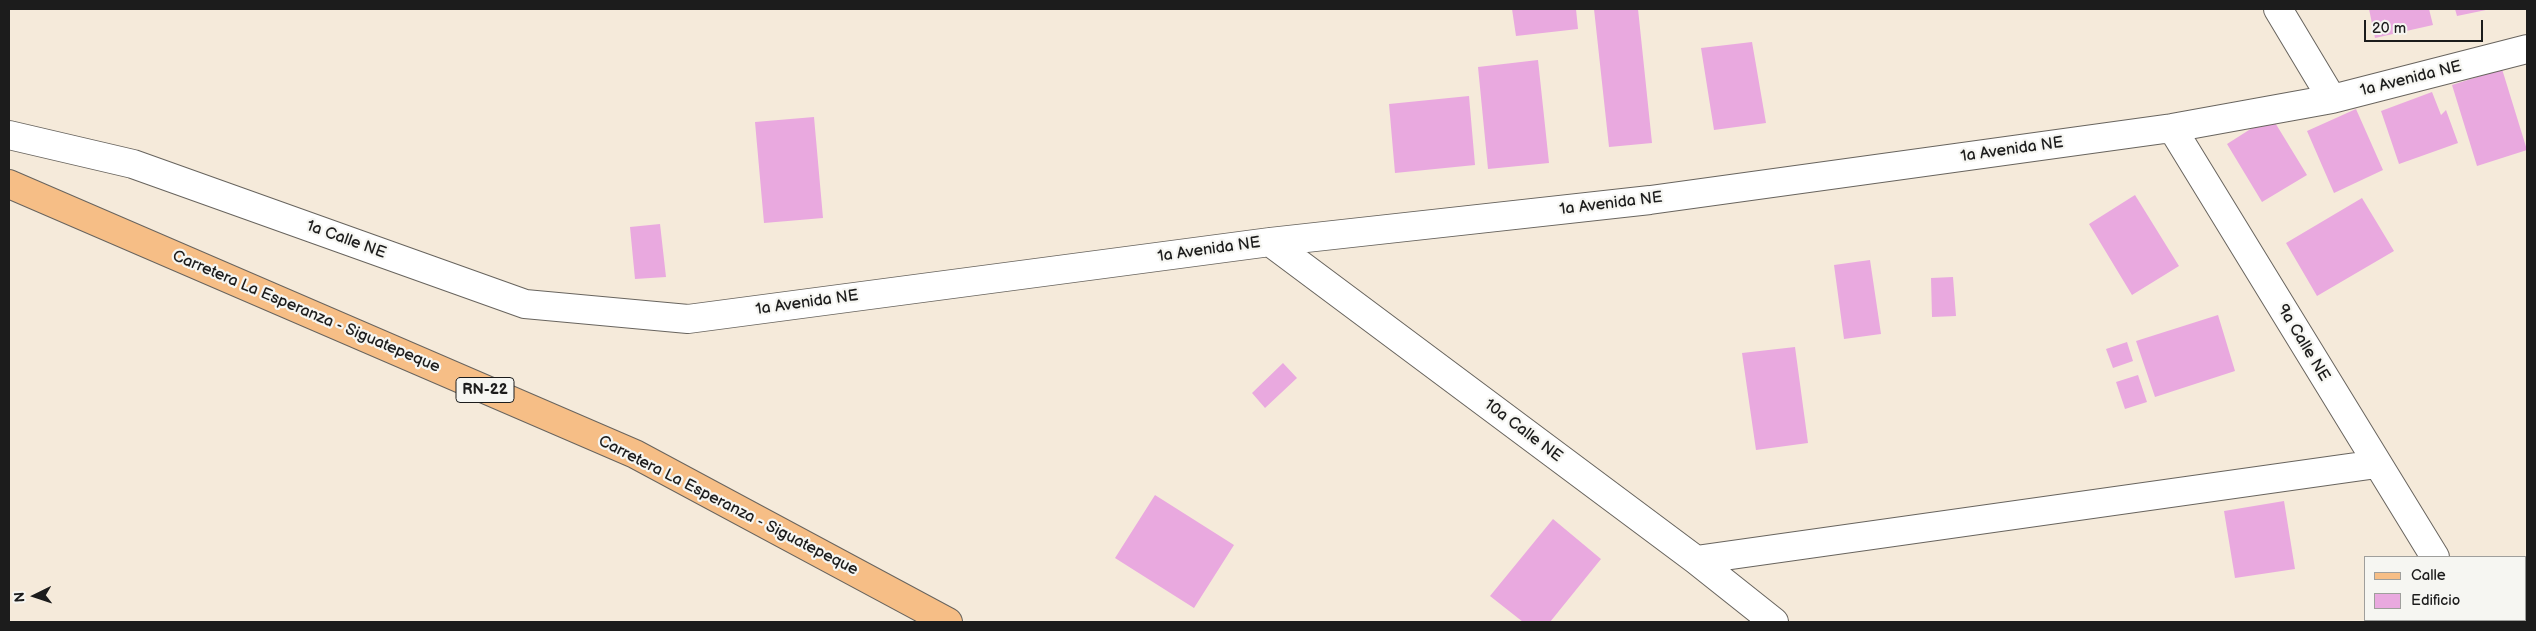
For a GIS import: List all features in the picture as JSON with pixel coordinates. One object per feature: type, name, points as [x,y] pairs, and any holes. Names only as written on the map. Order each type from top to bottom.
[{"type":"main road","name":"Carretera La Esperanza - Siguatepeque","points":[[9,184],[634,454],[948,622]]},
{"type":"street","points":[[2278,9],[2332,99]]},
{"type":"street","name":"1a Avenida NE","points":[[688,319],[1270,242],[1650,200],[2172,128],[2332,99],[2527,49]]},
{"type":"street","name":"9a Calle NE","points":[[2172,128],[2435,556]]},
{"type":"street","name":"1a Calle NE","points":[[9,135],[133,164],[525,304],[688,319]]},
{"type":"street","name":"10a Calle NE","points":[[1270,242],[1696,560],[1774,622]]},
{"type":"street","points":[[1696,560],[2377,464]]},
{"type":"building","points":[[1512,9],[1576,9],[1578,29],[1516,36]]},
{"type":"building","points":[[1594,9],[1638,9],[1652,143],[1609,147]]},
{"type":"building","points":[[2369,9],[2429,9],[2433,25],[2375,38]]},
{"type":"building","points":[[2455,9],[2486,9],[2486,10],[2457,16]]},
{"type":"building","points":[[1752,42],[1766,123],[1714,130],[1701,48]]},
{"type":"building","points":[[1538,60],[1549,163],[1488,169],[1478,67]]},
{"type":"building","points":[[2502,69],[2527,150],[2477,166],[2452,85]]},
{"type":"building","points":[[2432,92],[2441,115],[2446,110],[2458,143],[2399,164],[2381,111]]},
{"type":"building","points":[[1469,96],[1475,165],[1395,173],[1389,104]]},
{"type":"building","points":[[2356,109],[2383,170],[2334,193],[2307,131]]},
{"type":"building","points":[[2271,116],[2307,175],[2262,202],[2227,144]]},
{"type":"building","points":[[814,117],[823,218],[764,223],[755,122]]},
{"type":"building","points":[[2135,195],[2179,266],[2132,295],[2089,224]]},
{"type":"building","points":[[2362,198],[2394,251],[2317,296],[2286,243]]},
{"type":"building","points":[[660,224],[666,277],[635,279],[630,227]]},
{"type":"building","points":[[1870,260],[1881,334],[1844,339],[1834,265]]},
{"type":"building","points":[[1953,277],[1956,316],[1932,317],[1931,278]]},
{"type":"building","points":[[2218,315],[2235,371],[2155,397],[2136,341]]},
{"type":"building","points":[[2127,342],[2133,361],[2113,368],[2106,349]]},
{"type":"building","points":[[1795,347],[1808,443],[1756,450],[1742,353]]},
{"type":"building","points":[[1283,363],[1297,378],[1265,408],[1252,393]]},
{"type":"building","points":[[2138,375],[2147,402],[2125,409],[2116,382]]},
{"type":"building","points":[[1155,495],[1234,545],[1194,608],[1115,558]]},
{"type":"building","points":[[2284,501],[2295,569],[2235,578],[2224,511]]},
{"type":"building","points":[[1553,519],[1601,559],[1550,622],[1523,622],[1490,596]]}]
